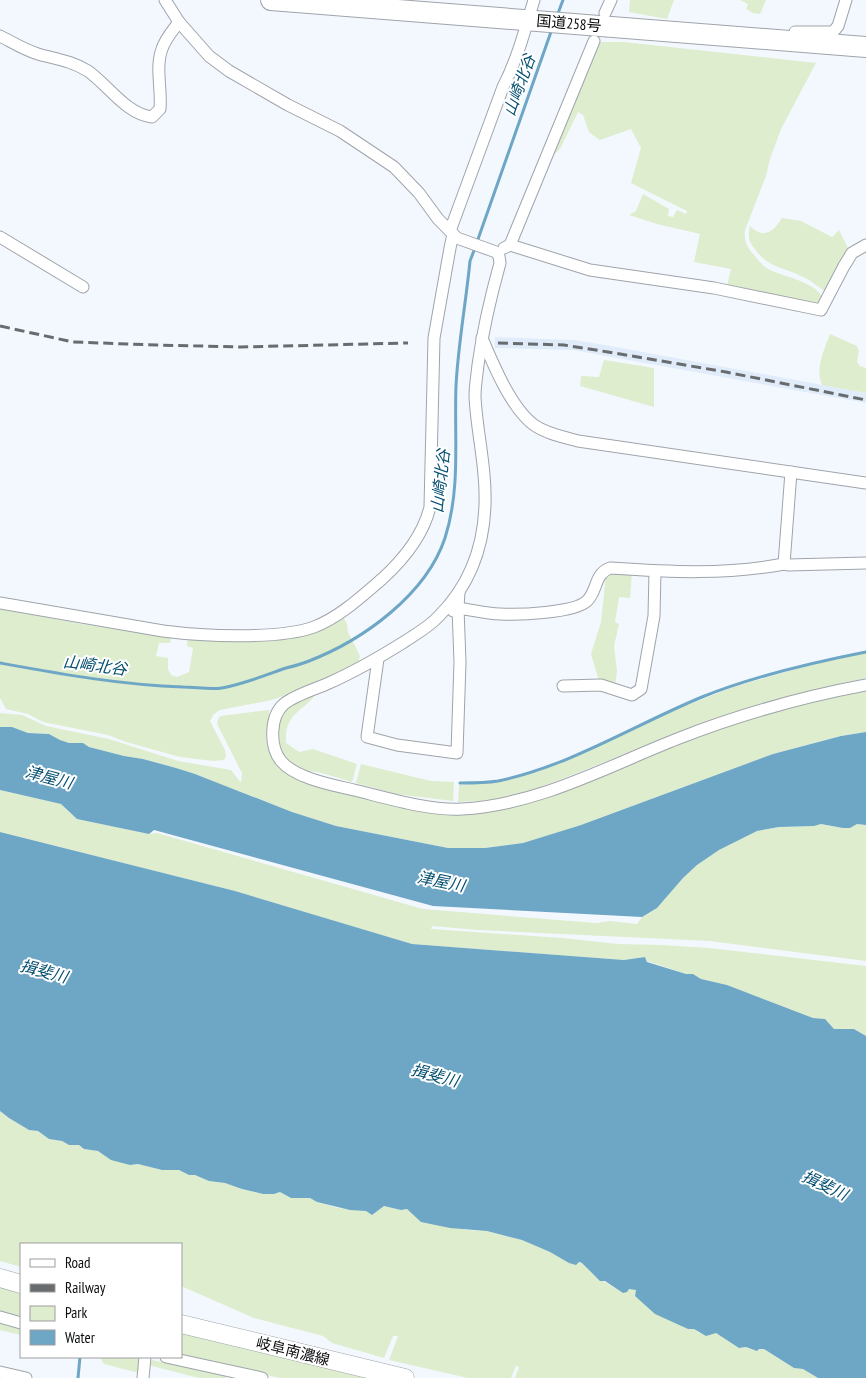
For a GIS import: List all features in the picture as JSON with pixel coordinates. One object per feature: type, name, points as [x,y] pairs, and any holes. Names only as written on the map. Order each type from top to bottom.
[{"type":"highway","name":"国道258号","points":[[271,0],[866,46]]},
{"type":"main road","points":[[0,1278],[20,1284]]},
{"type":"main road","name":"岐阜南濃線","points":[[182,1324],[405,1378]]},
{"type":"street","points":[[165,0],[179,22],[209,56],[229,71],[288,105],[340,131],[385,161],[418,193],[438,219],[454,235],[496,252],[499,256],[500,263],[482,336],[475,394],[485,478],[485,505],[482,539],[474,565],[459,592],[438,617],[421,631],[378,659],[284,704],[279,710],[274,723],[276,754],[282,762],[303,776],[420,805],[459,809],[500,805],[551,790],[681,737],[754,713],[833,691],[866,685]]},
{"type":"street","points":[[0,602],[181,633],[235,635],[297,631],[314,627],[330,620],[399,564],[411,548],[427,519],[430,492],[434,338],[450,248],[503,87],[533,20],[534,0]]},
{"type":"street","points":[[605,13],[611,0]]},
{"type":"street","points":[[794,41],[795,32],[833,32],[838,26],[846,0]]},
{"type":"street","points":[[0,36],[36,54],[75,63],[100,79],[133,111],[143,116],[152,117],[160,109],[161,50],[179,22]]},
{"type":"street","points":[[510,246],[594,41]]},
{"type":"street","points":[[0,238],[83,287]]},
{"type":"street","points":[[496,252],[510,246],[590,270],[714,288],[821,310],[852,253],[866,245]]},
{"type":"street","points":[[482,336],[495,367],[518,408],[536,426],[551,433],[578,441],[613,447],[866,483]]},
{"type":"street","points":[[784,564],[791,472]]},
{"type":"street","points":[[438,617],[444,617],[458,608],[501,614],[556,612],[577,608],[593,592],[596,579],[604,570],[610,568],[720,572],[784,564],[866,563]]},
{"type":"street","points":[[563,686],[601,685],[632,695],[642,689],[654,616],[656,571]]},
{"type":"street","points":[[378,659],[367,737],[397,745],[457,753],[460,662],[459,592]]},
{"type":"street","points":[[0,1317],[20,1323]]},
{"type":"street","points":[[143,1378],[145,1358]]},
{"type":"street","points":[[171,1358],[262,1378]]},
{"type":"street","points":[[0,1372],[26,1378]]},
{"type":"shaded area","points":[[495,337],[574,340],[605,345],[866,393],[866,403],[573,350],[495,348]]},
{"type":"green space","points":[[630,0],[674,0],[667,19],[629,12]]},
{"type":"green space","points":[[740,0],[766,0],[760,14],[746,9],[748,4]]},
{"type":"green space","points":[[598,42],[624,42],[816,63],[781,129],[766,176],[745,230],[745,240],[751,252],[764,266],[814,288],[823,299],[821,302],[813,305],[727,286],[731,269],[694,262],[700,234],[629,215],[636,211],[643,194],[669,209],[668,216],[673,217],[677,210],[686,214],[687,211],[631,183],[641,148],[631,129],[600,140],[589,132],[583,115],[578,112],[560,149],[552,157]]},
{"type":"green space","points":[[782,218],[801,221],[832,237],[839,230],[849,250],[826,292],[795,273],[771,264],[752,245],[749,237],[750,226],[760,232],[768,232],[776,227]]},
{"type":"green space","points":[[830,334],[857,346],[859,351],[857,362],[860,366],[866,368],[866,393],[822,385],[819,373],[820,366]]},
{"type":"green space","points":[[604,360],[654,368],[654,407],[580,386],[581,376],[599,377]]},
{"type":"green space","points":[[612,571],[632,573],[630,598],[619,597],[615,622],[619,624],[614,646],[617,671],[615,686],[599,681],[591,654],[601,622],[606,575]]},
{"type":"green space","points":[[0,608],[81,624],[172,636],[170,643],[159,643],[156,656],[168,658],[168,669],[171,675],[177,677],[189,672],[193,648],[187,646],[188,637],[237,639],[343,616],[348,632],[360,656],[358,664],[326,681],[272,700],[220,710],[214,714],[210,721],[225,750],[226,756],[224,760],[213,761],[180,757],[108,735],[43,722],[28,714],[6,709],[0,698]]},
{"type":"green space","points":[[866,653],[866,678],[749,708],[680,732],[517,796],[493,800],[458,802],[459,785],[497,782],[538,772],[675,710],[736,686],[818,663]]},
{"type":"green space","points":[[866,689],[866,732],[840,736],[773,754],[581,825],[523,843],[485,848],[448,848],[336,826],[292,812],[176,768],[89,747],[83,743],[69,743],[49,734],[28,733],[12,727],[0,727],[0,713],[22,715],[46,726],[109,739],[178,761],[231,770],[241,783],[242,773],[217,724],[218,719],[220,716],[269,710],[266,740],[273,758],[286,773],[472,812],[764,713]]},
{"type":"green space","points":[[317,693],[291,719],[286,733],[286,743],[299,752],[313,749],[357,764],[352,782],[318,772],[299,769],[282,752],[277,736],[277,728],[284,713],[303,699]]},
{"type":"green space","points":[[361,764],[431,781],[454,782],[453,801],[396,794],[356,783]]},
{"type":"green space","points":[[0,790],[61,804],[77,819],[149,834],[157,833],[423,909],[596,923],[610,921],[637,924],[642,917],[657,908],[697,865],[719,850],[757,831],[779,827],[821,824],[843,828],[850,828],[857,824],[866,825],[866,961],[710,941],[478,930],[432,926],[431,929],[563,938],[618,944],[709,948],[866,966],[866,1036],[854,1029],[834,1029],[825,1019],[813,1018],[727,985],[701,979],[693,974],[686,974],[647,961],[645,957],[624,960],[412,944],[235,891],[0,832]]},
{"type":"green space","points":[[0,1111],[29,1130],[38,1131],[49,1139],[98,1151],[130,1165],[138,1164],[162,1170],[179,1170],[209,1181],[225,1183],[263,1194],[280,1192],[291,1198],[310,1198],[338,1208],[366,1211],[372,1215],[384,1206],[401,1210],[407,1209],[412,1213],[466,1230],[487,1231],[522,1240],[550,1252],[569,1263],[582,1263],[595,1276],[623,1293],[629,1289],[636,1290],[635,1296],[655,1313],[688,1329],[694,1329],[699,1333],[716,1333],[739,1348],[764,1349],[794,1368],[803,1369],[818,1378],[515,1378],[519,1367],[516,1366],[511,1378],[468,1378],[389,1360],[398,1336],[393,1336],[384,1358],[332,1343],[323,1336],[254,1318],[182,1286],[182,1243],[20,1243],[20,1267],[0,1261]]},
{"type":"green space","points":[[0,1286],[20,1292],[20,1319],[0,1314]]},
{"type":"green space","points":[[0,1321],[20,1327],[20,1335],[0,1330]]},
{"type":"green space","points":[[182,1331],[382,1378],[280,1378],[182,1355]]},
{"type":"green space","points":[[101,1358],[137,1358],[140,1362],[139,1373],[104,1364]]},
{"type":"green space","points":[[152,1360],[226,1375],[226,1378],[199,1378],[148,1365]]},
{"type":"water","name":"津屋川","points":[[0,727],[12,727],[28,733],[49,734],[69,743],[83,743],[89,747],[176,768],[292,812],[336,826],[448,848],[485,848],[523,843],[581,825],[773,754],[841,736],[866,732],[866,825],[857,824],[850,828],[843,828],[821,824],[779,827],[757,831],[719,850],[697,865],[657,908],[642,917],[433,906],[154,830],[149,834],[77,819],[61,804],[0,790]]},
{"type":"water","name":"揖斐川","points":[[0,832],[235,891],[412,944],[624,960],[645,957],[647,962],[727,985],[813,1018],[825,1019],[834,1029],[854,1029],[866,1036],[866,1378],[818,1378],[803,1369],[794,1368],[764,1349],[757,1351],[746,1347],[739,1348],[716,1333],[706,1336],[694,1329],[688,1329],[655,1314],[635,1296],[636,1290],[629,1289],[623,1293],[605,1281],[600,1281],[582,1263],[579,1262],[576,1265],[569,1263],[550,1252],[522,1240],[487,1231],[450,1228],[421,1222],[407,1209],[401,1210],[384,1206],[372,1215],[366,1211],[350,1210],[317,1202],[310,1198],[291,1198],[280,1192],[263,1194],[225,1183],[209,1181],[179,1170],[162,1170],[138,1164],[130,1165],[111,1160],[98,1151],[49,1139],[38,1131],[29,1130],[9,1118],[0,1111]]},
{"type":"waterway","name":"山崎北谷","points":[[557,16],[563,0]]},
{"type":"waterway","name":"山崎北谷","points":[[477,242],[552,29]]},
{"type":"waterway","name":"山崎北谷","points":[[0,663],[114,681],[160,686],[222,688],[247,682],[304,663],[330,652],[371,628],[390,613],[408,596],[436,559],[445,538],[450,519],[456,462],[457,371],[470,261],[475,248]]},
{"type":"waterway","points":[[460,783],[493,782],[525,774],[602,744],[722,689],[783,671],[866,652]]},
{"type":"waterway","points":[[78,1378],[80,1358]]},
{"type":"railway","points":[[0,326],[73,342],[241,347],[408,343]]},
{"type":"railway","points":[[498,343],[564,345],[726,372],[866,400]]}]
